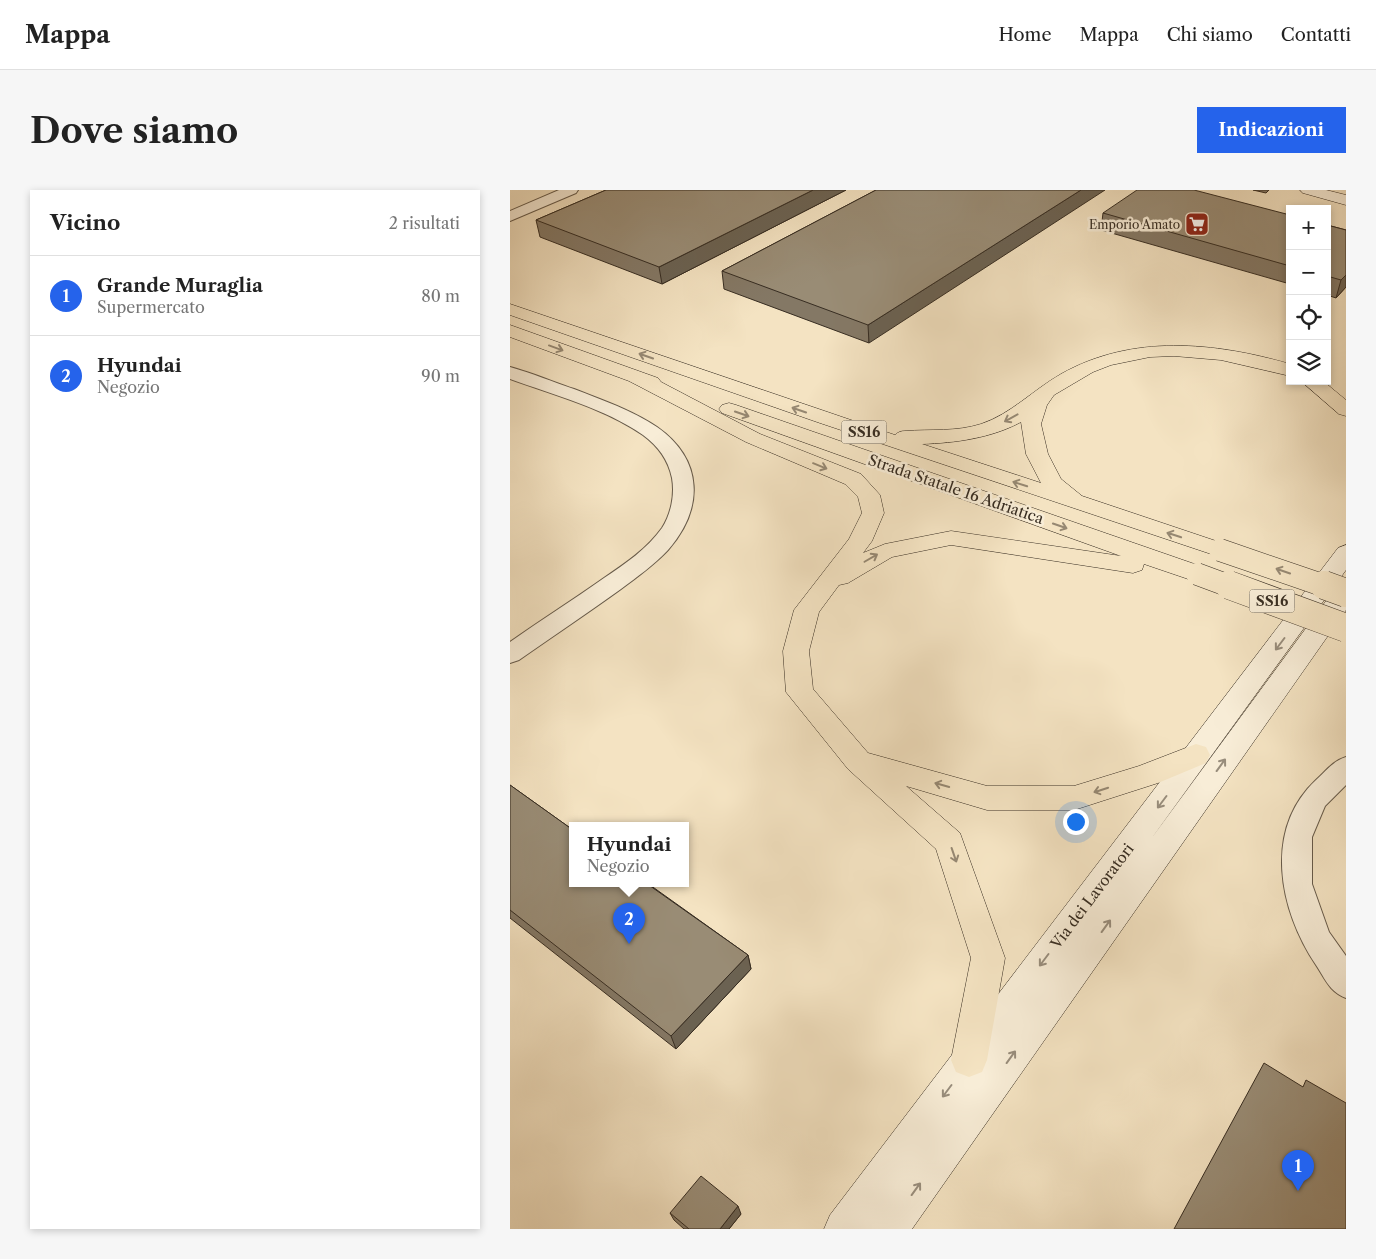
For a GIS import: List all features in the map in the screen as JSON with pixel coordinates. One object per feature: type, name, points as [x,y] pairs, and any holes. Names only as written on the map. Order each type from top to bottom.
[{"type":"highway","name":"Strada Statale 16 Adriatica","points":[[510,309],[827,419],[1220,550],[1344,575]]},
{"type":"highway","name":"Strada Statale 16 Adriatica","points":[[510,331],[1346,628]]},
{"type":"highway","points":[[827,419],[904,437],[936,438],[989,427],[1013,418],[1049,388],[1102,361],[1152,351],[1208,351],[1257,359],[1286,369]]},
{"type":"highway","points":[[635,376],[753,438],[853,479],[869,495],[873,513],[860,541],[807,610],[796,651],[800,692],[858,761],[949,842],[988,958],[969,1060]]},
{"type":"highway","points":[[1331,381],[1346,384]]},
{"type":"highway","points":[[1316,385],[1346,410]]},
{"type":"highway","points":[[1049,388],[1037,404],[1031,424],[1037,454],[1052,483],[1079,503]]},
{"type":"highway","points":[[829,582],[885,551],[951,538],[1197,574]]},
{"type":"highway","points":[[858,761],[986,798],[1074,798],[1196,756]]},
{"type":"main road","points":[[1308,190],[1346,200]]},
{"type":"main road","name":"Via dei Lavoratori","points":[[844,1229],[1196,756],[1344,575]]},
{"type":"main road","name":"Via dei Lavoratori","points":[[888,1229],[1344,575]]},
{"type":"street","points":[[510,216],[571,190]]},
{"type":"street","points":[[510,373],[627,418],[650,432],[670,450],[679,462],[684,478],[684,496],[678,518],[662,544],[642,562],[602,591],[510,654]]},
{"type":"street","points":[[1346,768],[1314,799],[1297,837],[1297,884],[1316,938],[1346,983]]},
{"type":"building","points":[[606,190],[813,190],[659,267],[536,220]]},
{"type":"building","points":[[876,190],[1081,190],[868,325],[722,271]]},
{"type":"building","points":[[1137,190],[1194,190],[1286,214],[1286,265],[1103,213]]},
{"type":"building","points":[[1331,226],[1346,230],[1346,275],[1341,280],[1331,277]]},
{"type":"building","points":[[510,785],[569,827],[569,887],[652,887],[748,955],[671,1036],[510,910]]},
{"type":"building","points":[[1264,1063],[1303,1087],[1306,1080],[1346,1103],[1346,1229],[1174,1229]]},
{"type":"building","points":[[701,1176],[738,1206],[720,1229],[689,1229],[670,1213]]},
{"type":"place","name":"Emporio Amato","points":[[1197,224]]},
{"type":"place","name":"Hyundai","points":[[629,944]]},
{"type":"place","name":"Grande Muraglia","points":[[1298,1191]]}]
